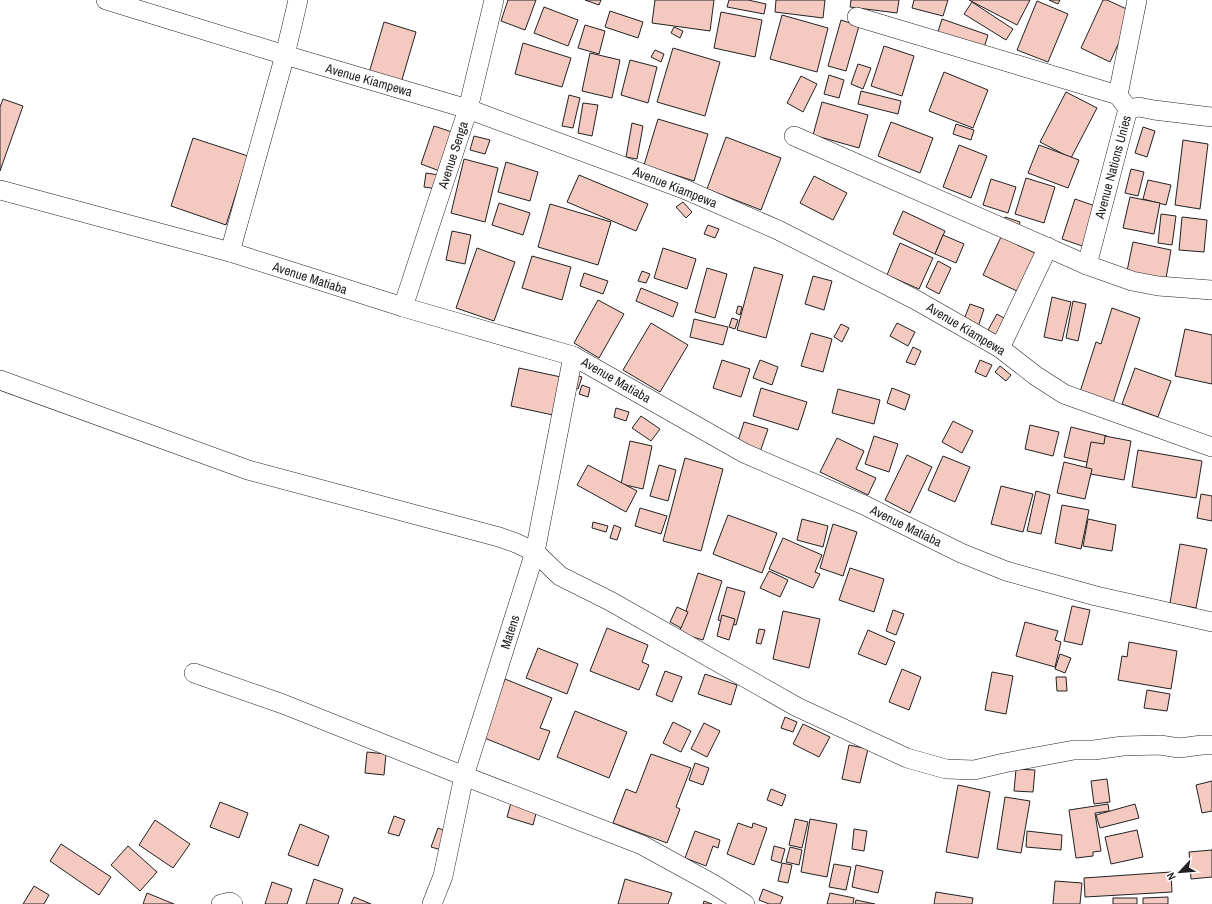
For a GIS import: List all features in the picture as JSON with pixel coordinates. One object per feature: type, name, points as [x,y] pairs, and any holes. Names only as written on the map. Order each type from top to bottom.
[{"type":"street","name":"Avenue Kiampewa","points":[[106,0],[285,56],[468,109],[684,189],[778,230],[916,300],[1000,348],[1036,376],[1064,394],[1110,409],[1212,447]]},
{"type":"street","points":[[230,252],[285,56],[298,0]]},
{"type":"street","name":"Avenue Senga","points":[[403,307],[468,109],[494,0]]},
{"type":"street","name":"Avenue Nations Unies","points":[[1087,265],[1123,102],[1137,0]]},
{"type":"street","points":[[856,17],[1139,107],[1212,117]]},
{"type":"street","points":[[794,136],[897,182],[1048,246],[1087,265],[1132,282],[1158,286],[1212,290]]},
{"type":"street","name":"Avenue Matiaba","points":[[0,190],[230,252],[403,307],[573,356],[744,453],[864,505],[961,553],[1006,571],[1096,596],[1212,622]]},
{"type":"street","points":[[1000,348],[1048,246]]},
{"type":"street","name":"Matens","points":[[432,904],[443,876],[464,776],[535,552],[573,356]]},
{"type":"street","points":[[0,380],[248,470],[516,543],[535,552],[560,576],[610,601],[797,707],[907,758],[946,769],[974,770],[1074,750],[1094,750],[1122,746],[1160,745],[1179,748],[1212,745]]},
{"type":"street","points":[[194,673],[283,704],[642,845],[713,884],[745,904]]},
{"type":"street","points":[[221,904],[230,902],[233,904]]},
{"type":"building","points":[[508,0],[536,0],[525,30],[501,21]]},
{"type":"building","points":[[585,0],[601,0],[599,5]]},
{"type":"building","points":[[655,0],[714,0],[710,31],[652,23]]},
{"type":"building","points":[[729,0],[748,0],[766,4],[764,14],[727,7]]},
{"type":"building","points":[[776,0],[825,0],[823,18],[775,12]]},
{"type":"building","points":[[851,0],[899,0],[897,13],[850,7]]},
{"type":"building","points":[[914,0],[948,0],[943,16],[912,8]]},
{"type":"building","points":[[969,0],[1030,0],[1017,25]]},
{"type":"building","points":[[1049,0],[1060,0],[1058,4]]},
{"type":"building","points":[[1103,0],[1107,0],[1133,12],[1110,62],[1081,48]]},
{"type":"building","points":[[1037,1],[1068,14],[1048,62],[1017,50]]},
{"type":"building","points":[[972,2],[1013,29],[1006,40],[964,14]]},
{"type":"building","points":[[544,7],[578,20],[568,46],[534,33]]},
{"type":"building","points":[[610,11],[643,22],[638,38],[605,27]]},
{"type":"building","points":[[721,12],[762,20],[755,57],[714,48]]},
{"type":"building","points":[[782,15],[828,28],[817,72],[770,59]]},
{"type":"building","points":[[942,19],[988,35],[982,54],[936,38]]},
{"type":"building","points":[[841,20],[859,26],[846,71],[828,66]]},
{"type":"building","points":[[384,22],[416,32],[401,83],[369,73]]},
{"type":"building","points":[[585,25],[605,31],[599,54],[578,48]]},
{"type":"building","points":[[674,27],[683,31],[680,38],[671,33]]},
{"type":"building","points":[[523,43],[571,58],[562,87],[515,74]]},
{"type":"building","points":[[884,46],[914,56],[902,96],[871,86]]},
{"type":"building","points":[[673,48],[720,62],[705,116],[657,102]]},
{"type":"building","points":[[655,50],[664,54],[661,62],[651,57]]},
{"type":"building","points":[[590,53],[620,60],[612,98],[582,91]]},
{"type":"building","points":[[630,60],[657,67],[648,103],[621,95]]},
{"type":"building","points":[[858,64],[871,68],[863,89],[851,84]]},
{"type":"building","points":[[944,72],[988,90],[973,128],[929,111]]},
{"type":"building","points":[[829,75],[844,80],[839,98],[824,94]]},
{"type":"building","points":[[801,76],[817,84],[803,112],[787,103]]},
{"type":"building","points":[[861,91],[901,101],[898,114],[858,104]]},
{"type":"building","points":[[1066,92],[1097,108],[1071,158],[1040,142]]},
{"type":"building","points":[[569,95],[580,98],[573,128],[562,126]]},
{"type":"building","points":[[3,99],[23,106],[0,171],[0,107]]},
{"type":"building","points":[[822,102],[868,115],[859,148],[813,135]]},
{"type":"building","points":[[583,103],[598,105],[592,136],[578,133]]},
{"type":"building","points":[[658,119],[708,134],[694,181],[644,165]]},
{"type":"building","points":[[891,122],[933,138],[920,173],[878,156]]},
{"type":"building","points":[[632,123],[643,126],[637,159],[626,157]]},
{"type":"building","points":[[956,124],[974,130],[971,140],[953,134]]},
{"type":"building","points":[[434,126],[458,134],[445,173],[421,164]]},
{"type":"building","points":[[1143,127],[1155,131],[1147,157],[1135,153]]},
{"type":"building","points":[[474,136],[490,140],[485,154],[470,150]]},
{"type":"building","points":[[726,137],[781,158],[761,210],[707,189]]},
{"type":"building","points":[[193,138],[248,156],[226,225],[171,206]]},
{"type":"building","points":[[1183,140],[1208,144],[1200,209],[1175,205]]},
{"type":"building","points":[[959,145],[987,156],[971,198],[943,187]]},
{"type":"building","points":[[1039,145],[1079,160],[1068,188],[1028,173]]},
{"type":"building","points":[[464,159],[498,168],[485,222],[451,213]]},
{"type":"building","points":[[506,162],[538,172],[530,201],[498,192]]},
{"type":"building","points":[[1131,169],[1144,172],[1138,196],[1125,193]]},
{"type":"building","points":[[426,173],[439,175],[437,189],[424,187]]},
{"type":"building","points":[[579,175],[648,204],[636,231],[567,202]]},
{"type":"building","points":[[814,176],[847,193],[833,220],[800,203]]},
{"type":"building","points":[[1026,178],[1055,187],[1044,223],[1015,214]]},
{"type":"building","points":[[991,179],[1016,187],[1008,213],[983,205]]},
{"type":"building","points":[[1148,180],[1171,185],[1166,205],[1143,199]]},
{"type":"building","points":[[1130,197],[1160,203],[1154,234],[1123,228]]},
{"type":"building","points":[[1075,199],[1101,208],[1088,248],[1062,239]]},
{"type":"building","points":[[683,202],[692,212],[686,218],[676,207]]},
{"type":"building","points":[[499,203],[530,213],[523,235],[492,225]]},
{"type":"building","points":[[550,204],[611,222],[598,265],[538,247]]},
{"type":"building","points":[[903,211],[945,231],[935,254],[893,234]]},
{"type":"building","points":[[1161,214],[1176,216],[1172,245],[1158,243]]},
{"type":"building","points":[[1005,217],[1020,222],[1018,229],[1003,224]]},
{"type":"building","points":[[1182,217],[1207,220],[1204,252],[1179,250]]},
{"type":"building","points":[[708,225],[719,229],[715,238],[704,234]]},
{"type":"building","points":[[452,231],[471,235],[465,264],[446,260]]},
{"type":"building","points":[[943,235],[964,244],[956,263],[935,254]]},
{"type":"building","points":[[1001,237],[1037,254],[1019,292],[983,275]]},
{"type":"building","points":[[1133,242],[1171,250],[1165,284],[1126,276]]},
{"type":"building","points":[[900,243],[933,258],[919,289],[887,275]]},
{"type":"building","points":[[477,248],[515,262],[494,321],[456,308]]},
{"type":"building","points":[[663,248],[696,259],[687,289],[654,278]]},
{"type":"building","points":[[532,256],[571,267],[562,300],[522,288]]},
{"type":"building","points":[[938,261],[951,268],[939,294],[926,287]]},
{"type":"building","points":[[754,267],[783,275],[766,338],[737,330]]},
{"type":"building","points":[[707,268],[727,274],[715,318],[695,312]]},
{"type":"building","points":[[642,271],[650,274],[646,283],[638,281]]},
{"type":"building","points":[[584,273],[608,281],[603,294],[580,286]]},
{"type":"building","points":[[813,276],[832,281],[824,310],[805,304]]},
{"type":"building","points":[[641,288],[678,303],[673,317],[636,301]]},
{"type":"building","points":[[1052,297],[1071,302],[1062,341],[1044,337]]},
{"type":"building","points":[[598,300],[624,314],[599,358],[574,343]]},
{"type":"building","points":[[1073,301],[1086,304],[1078,341],[1066,338]]},
{"type":"building","points":[[970,304],[984,309],[978,327],[963,322]]},
{"type":"building","points":[[738,306],[742,307],[740,315],[736,313]]},
{"type":"building","points":[[1112,308],[1140,318],[1112,406],[1079,395],[1096,342],[1101,344]]},
{"type":"building","points":[[997,314],[1011,322],[1001,338],[988,330]]},
{"type":"building","points":[[732,318],[738,320],[735,329],[729,327]]},
{"type":"building","points":[[694,319],[728,327],[723,345],[690,337]]},
{"type":"building","points":[[651,323],[688,345],[660,392],[623,370]]},
{"type":"building","points":[[897,323],[915,332],[908,346],[890,336]]},
{"type":"building","points":[[841,324],[849,328],[842,342],[834,337]]},
{"type":"building","points":[[1185,329],[1212,335],[1212,384],[1175,376]]},
{"type":"building","points":[[811,333],[832,339],[823,372],[801,366]]},
{"type":"building","points":[[913,347],[921,351],[915,365],[906,362]]},
{"type":"building","points":[[722,360],[750,369],[741,397],[713,388]]},
{"type":"building","points":[[760,360],[778,367],[772,385],[753,378]]},
{"type":"building","points":[[980,360],[992,365],[986,377],[975,372]]},
{"type":"building","points":[[1000,366],[1011,375],[1006,381],[995,372]]},
{"type":"building","points":[[519,368],[561,377],[553,415],[511,406]]},
{"type":"building","points":[[1135,368],[1171,381],[1158,417],[1122,404]]},
{"type":"building","points":[[574,375],[582,377],[578,389],[570,387]]},
{"type":"building","points":[[582,385],[590,388],[588,397],[579,394]]},
{"type":"building","points":[[761,388],[807,402],[798,430],[753,416]]},
{"type":"building","points":[[892,388],[910,395],[905,410],[887,403]]},
{"type":"building","points":[[838,389],[880,400],[874,424],[832,413]]},
{"type":"building","points":[[616,408],[629,412],[626,421],[614,417]]},
{"type":"building","points":[[641,416],[660,429],[651,441],[632,428]]},
{"type":"building","points":[[953,421],[973,431],[962,453],[942,442]]},
{"type":"building","points":[[744,422],[768,429],[759,455],[736,447]]},
{"type":"building","points":[[1030,425],[1059,432],[1053,456],[1025,449]]},
{"type":"building","points":[[1071,427],[1107,436],[1100,465],[1064,457]]},
{"type":"building","points":[[874,436],[898,444],[889,472],[865,464]]},
{"type":"building","points":[[1105,436],[1131,441],[1124,480],[1085,473],[1091,442],[1104,444]]},
{"type":"building","points":[[837,438],[864,451],[856,469],[876,478],[868,495],[820,472]]},
{"type":"building","points":[[630,441],[652,446],[643,489],[621,484]]},
{"type":"building","points":[[1138,450],[1202,461],[1196,498],[1132,487]]},
{"type":"building","points":[[907,455],[932,467],[910,513],[885,500]]},
{"type":"building","points":[[943,456],[970,467],[955,502],[928,490]]},
{"type":"building","points":[[685,458],[723,469],[701,551],[663,541]]},
{"type":"building","points":[[1064,462],[1092,469],[1085,499],[1057,493]]},
{"type":"building","points":[[588,465],[637,491],[626,512],[577,485]]},
{"type":"building","points":[[659,465],[676,470],[668,501],[650,496]]},
{"type":"building","points":[[1001,486],[1033,494],[1023,532],[991,524]]},
{"type":"building","points":[[1036,491],[1050,495],[1041,534],[1027,531]]},
{"type":"building","points":[[1201,494],[1212,496],[1212,521],[1197,518]]},
{"type":"building","points":[[1062,505],[1089,510],[1081,549],[1055,543]]},
{"type":"building","points":[[640,508],[667,516],[661,534],[635,526]]},
{"type":"building","points":[[728,515],[777,533],[762,573],[713,554]]},
{"type":"building","points":[[802,519],[828,526],[823,547],[797,540]]},
{"type":"building","points":[[1088,519],[1116,525],[1112,551],[1083,546]]},
{"type":"building","points":[[593,522],[608,526],[606,532],[592,528]]},
{"type":"building","points":[[833,524],[857,532],[843,576],[820,568]]},
{"type":"building","points":[[614,525],[621,528],[617,540],[610,538]]},
{"type":"building","points":[[783,538],[822,555],[815,572],[820,574],[813,588],[769,569]]},
{"type":"building","points":[[1180,544],[1207,549],[1196,608],[1170,603]]},
{"type":"building","points":[[850,568],[884,579],[874,612],[839,600]]},
{"type":"building","points":[[769,571],[788,580],[780,597],[760,588]]},
{"type":"building","points":[[698,573],[722,581],[703,640],[679,633]]},
{"type":"building","points":[[727,587],[745,592],[736,625],[718,620]]},
{"type":"building","points":[[1072,606],[1090,610],[1082,645],[1064,641]]},
{"type":"building","points":[[677,607],[688,612],[681,628],[670,622]]},
{"type":"building","points":[[893,610],[904,614],[896,635],[886,631]]},
{"type":"building","points":[[783,611],[820,619],[809,668],[773,659]]},
{"type":"building","points":[[722,615],[735,619],[729,640],[717,636]]},
{"type":"building","points":[[1025,622],[1058,631],[1055,640],[1061,642],[1055,667],[1016,656]]},
{"type":"building","points":[[607,628],[648,645],[642,662],[649,665],[639,690],[590,671]]},
{"type":"building","points":[[759,629],[765,630],[761,644],[756,643]]},
{"type":"building","points":[[868,630],[895,642],[886,665],[858,654]]},
{"type":"building","points":[[1129,642],[1177,651],[1171,689],[1118,680],[1122,656],[1127,657]]},
{"type":"building","points":[[538,648],[578,664],[567,694],[526,678]]},
{"type":"building","points":[[1060,654],[1071,658],[1065,673],[1055,669]]},
{"type":"building","points":[[902,669],[921,677],[909,710],[889,702]]},
{"type":"building","points":[[665,671],[682,677],[672,702],[656,695]]},
{"type":"building","points":[[992,672],[1013,676],[1006,714],[985,710]]},
{"type":"building","points":[[705,674],[737,685],[731,705],[698,694]]},
{"type":"building","points":[[1056,677],[1066,677],[1067,691],[1057,691]]},
{"type":"building","points":[[505,679],[552,698],[540,728],[550,731],[539,760],[482,737]]},
{"type":"building","points":[[1147,690],[1170,694],[1167,711],[1144,708]]},
{"type":"building","points":[[575,711],[627,732],[609,778],[557,757]]},
{"type":"building","points":[[785,717],[797,722],[793,732],[781,728]]},
{"type":"building","points":[[673,722],[691,731],[681,752],[663,743]]},
{"type":"building","points":[[704,723],[720,731],[707,757],[691,749]]},
{"type":"building","points":[[803,724],[830,737],[819,757],[793,744]]},
{"type":"building","points":[[849,745],[868,749],[860,783],[842,779]]},
{"type":"building","points":[[367,752],[386,754],[384,775],[365,773]]},
{"type":"building","points":[[651,754],[691,768],[676,807],[680,809],[667,843],[613,823],[626,789],[636,793]]},
{"type":"building","points":[[695,763],[709,768],[703,785],[689,780]]},
{"type":"building","points":[[1016,769],[1035,770],[1033,792],[1014,791]]},
{"type":"building","points":[[1107,779],[1110,802],[1094,804],[1091,781]]},
{"type":"building","points":[[1212,781],[1212,811],[1202,813],[1196,785]]},
{"type":"building","points":[[958,785],[990,792],[978,858],[946,852]]},
{"type":"building","points":[[771,789],[786,795],[782,806],[767,800]]},
{"type":"building","points":[[1005,797],[1030,801],[1021,853],[997,849]]},
{"type":"building","points":[[512,799],[538,806],[533,825],[507,817]]},
{"type":"building","points":[[220,802],[248,813],[239,838],[210,827]]},
{"type":"building","points":[[1108,804],[1109,811],[1095,813],[1101,851],[1093,852],[1093,856],[1076,858],[1069,810]]},
{"type":"building","points":[[1135,804],[1139,818],[1100,828],[1096,815]]},
{"type":"building","points":[[394,816],[405,820],[399,836],[388,833]]},
{"type":"building","points":[[795,819],[808,822],[802,848],[789,845]]},
{"type":"building","points":[[810,819],[837,824],[827,877],[801,872]]},
{"type":"building","points":[[155,820],[190,844],[173,868],[139,845]]},
{"type":"building","points":[[738,823],[752,828],[753,823],[767,828],[754,865],[727,854]]},
{"type":"building","points":[[300,824],[329,836],[318,866],[288,855]]},
{"type":"building","points":[[438,828],[451,833],[445,851],[431,847]]},
{"type":"building","points":[[854,829],[867,831],[864,851],[852,849]]},
{"type":"building","points":[[1137,830],[1143,857],[1111,864],[1105,837]]},
{"type":"building","points":[[695,831],[720,840],[718,848],[713,846],[706,866],[685,858]]},
{"type":"building","points":[[1027,831],[1062,835],[1061,850],[1026,847]]},
{"type":"building","points":[[61,844],[111,877],[99,895],[50,861]]},
{"type":"building","points":[[128,846],[157,872],[140,891],[111,865]]},
{"type":"building","points":[[774,846],[785,849],[781,863],[771,860]]},
{"type":"building","points":[[790,847],[802,850],[799,865],[786,862]]},
{"type":"building","points":[[1212,850],[1212,877],[1191,879],[1189,852]]},
{"type":"building","points":[[782,863],[792,865],[788,883],[778,881]]},
{"type":"building","points":[[834,864],[851,867],[846,890],[829,887]]},
{"type":"building","points":[[856,865],[883,871],[878,893],[852,887]]},
{"type":"building","points":[[1171,872],[1172,892],[1085,897],[1084,878]]},
{"type":"building","points":[[314,879],[343,889],[338,904],[306,904]]},
{"type":"building","points":[[625,879],[672,893],[668,904],[618,904]]},
{"type":"building","points":[[1055,881],[1082,883],[1080,904],[1053,904]]},
{"type":"building","points":[[272,882],[292,889],[287,904],[265,904]]},
{"type":"building","points":[[34,886],[49,895],[44,904],[23,904]]},
{"type":"building","points":[[763,889],[783,897],[780,904],[769,904],[759,900]]},
{"type":"building","points":[[936,892],[973,898],[972,904],[934,904]]},
{"type":"building","points":[[147,893],[174,904],[143,904]]},
{"type":"building","points":[[830,893],[854,898],[853,904],[827,904]]},
{"type":"building","points":[[354,897],[371,904],[351,904]]},
{"type":"building","points":[[1168,897],[1168,904],[1143,904],[1143,898]]},
{"type":"building","points":[[1113,898],[1137,898],[1137,904],[1113,904]]},
{"type":"building","points":[[856,900],[875,904],[855,904]]},
{"type":"building","points":[[704,901],[712,904],[703,904]]}]
